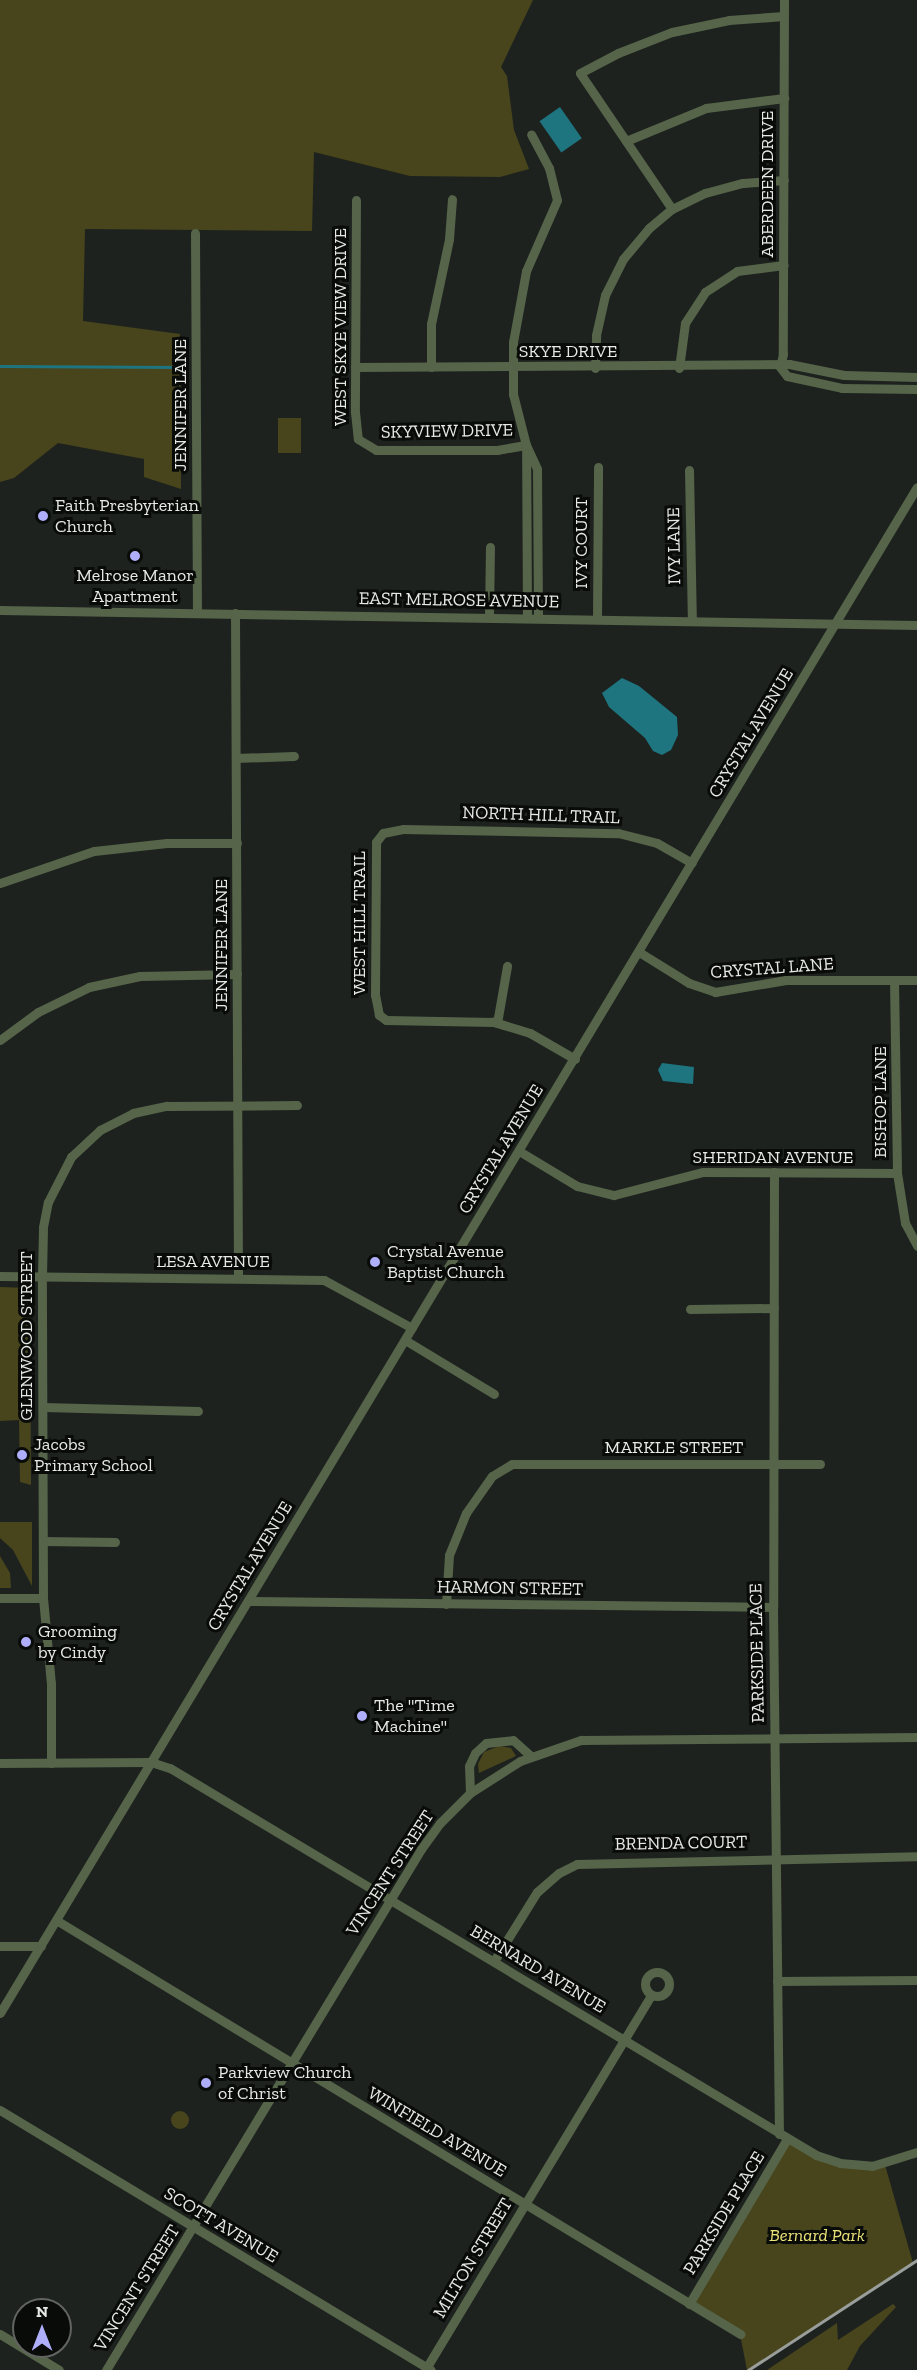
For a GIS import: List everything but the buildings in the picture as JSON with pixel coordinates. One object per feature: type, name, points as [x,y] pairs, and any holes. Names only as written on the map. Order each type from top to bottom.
[{"type":"street","name":"ABERDEEN DRIVE","points":[[780,367],[784,265],[784,0]]},
{"type":"street","points":[[672,209],[580,73],[627,49],[672,32],[729,20],[784,16]]},
{"type":"street","points":[[626,141],[706,108],[784,98]]},
{"type":"street","points":[[531,134],[549,168],[557,200],[519,297],[512,367],[514,404],[526,446],[533,617]]},
{"type":"street","points":[[595,368],[598,321],[610,283],[631,248],[672,209],[730,185],[784,180]]},
{"type":"street","points":[[431,367],[431,324],[449,239],[452,199]]},
{"type":"street","name":"WEST SKYE VIEW DRIVE","points":[[356,200],[356,433],[369,449]]},
{"type":"street","name":"JENNIFER LANE","points":[[195,233],[197,612]]},
{"type":"street","points":[[679,368],[685,323],[705,291],[737,271],[784,265]]},
{"type":"street","name":"SKYE DRIVE","points":[[355,367],[679,368],[796,365],[873,376],[917,377]]},
{"type":"street","name":"SKYE DRIVE","points":[[780,367],[784,374],[795,378],[866,389],[917,389]]},
{"type":"street","points":[[866,389],[873,376]]},
{"type":"street","name":"SKYVIEW DRIVE","points":[[369,449],[476,450],[526,446]]},
{"type":"street","name":"IVY COURT","points":[[597,619],[598,467]]},
{"type":"street","name":"IVY LANE","points":[[688,470],[693,621]]},
{"type":"street","name":"CRYSTAL AVENUE","points":[[0,2013],[917,487]]},
{"type":"street","points":[[489,617],[490,547]]},
{"type":"street","name":"EAST MELROSE AVENUE","points":[[0,610],[533,617],[917,626]]},
{"type":"street","name":"JENNIFER LANE","points":[[235,613],[238,1278]]},
{"type":"street","points":[[236,758],[294,756]]},
{"type":"street","name":"NORTH HILL TRAIL","points":[[383,833],[435,828],[618,833],[657,843],[692,863]]},
{"type":"street","name":"WEST HILL TRAIL","points":[[383,833],[376,842],[373,861],[375,995],[379,1015],[386,1020],[497,1023]]},
{"type":"street","points":[[0,883],[94,851],[167,843],[237,843]]},
{"type":"street","name":"CRYSTAL LANE","points":[[639,952],[689,983],[715,992],[786,980],[917,980]]},
{"type":"street","points":[[507,966],[497,1023],[530,1033],[575,1059]]},
{"type":"street","points":[[0,1040],[38,1012],[89,987],[140,976],[237,974]]},
{"type":"street","name":"BISHOP LANE","points":[[894,980],[897,1173],[905,1223],[917,1245]]},
{"type":"street","name":"GLENWOOD STREET","points":[[51,1763],[51,1684],[43,1598],[42,1276],[43,1227],[48,1202],[64,1168],[90,1138],[110,1124],[142,1109],[297,1105]]},
{"type":"street","name":"SHERIDAN AVENUE","points":[[519,1151],[577,1186],[608,1194],[640,1191],[693,1173],[897,1173]]},
{"type":"street","name":"PARKSIDE PLACE","points":[[689,2304],[783,2137],[775,1859],[774,1172]]},
{"type":"street","name":"LESA AVENUE","points":[[0,1276],[329,1281],[412,1328]]},
{"type":"street","points":[[690,1309],[774,1308]]},
{"type":"street","points":[[405,1340],[494,1394]]},
{"type":"street","points":[[43,1407],[198,1411]]},
{"type":"street","name":"MARKLE STREET","points":[[446,1604],[449,1555],[472,1502],[501,1469],[527,1462],[820,1464]]},
{"type":"street","points":[[43,1541],[115,1542]]},
{"type":"street","points":[[0,1598],[43,1598]]},
{"type":"street","name":"HARMON STREET","points":[[248,1601],[773,1607]]},
{"type":"street","name":"VINCENT STREET","points":[[106,2370],[193,2229],[389,1899],[432,1833],[470,1792],[531,1756],[581,1740],[917,1737]]},
{"type":"street","points":[[470,1792],[469,1766],[475,1753],[486,1743],[513,1740],[531,1756]]},
{"type":"street","points":[[0,1763],[151,1762]]},
{"type":"street","name":"BERNARD AVENUE","points":[[151,1762],[170,1768],[783,2137],[828,2160],[859,2166],[891,2163],[917,2152]]},
{"type":"street","name":"BRENDA COURT","points":[[494,1961],[537,1892],[559,1873],[577,1864],[917,1857]]},
{"type":"street","name":"WINFIELD AVENUE","points":[[56,1920],[740,2334]]},
{"type":"street","points":[[0,1946],[40,1946]]},
{"type":"street","points":[[777,1981],[917,1980]]},
{"type":"street","name":"MILTON STREET","points":[[427,2369],[651,1995]]},
{"type":"street","name":"SCOTT AVENUE","points":[[0,2110],[427,2369]]},
{"type":"street","points":[[0,2334],[59,2370]]},
{"type":"green space","points":[[0,0],[533,0],[501,67],[507,76],[514,130],[529,169],[500,177],[410,176],[314,152],[312,231],[85,229],[83,321],[180,334],[181,489],[144,477],[144,459],[58,443],[14,478],[0,482]]},
{"type":"green space","points":[[278,418],[301,418],[301,453],[278,453]]},
{"type":"green space","points":[[0,1287],[30,1288],[31,1485],[20,1482],[19,1420],[0,1421]]},
{"type":"green space","points":[[0,1522],[32,1522],[32,1586],[13,1550],[0,1538]]},
{"type":"green space","points":[[0,1556],[10,1573],[11,1588],[0,1588]]},
{"type":"green space","points":[[499,1746],[511,1748],[516,1756],[479,1773],[478,1764],[484,1752]]},
{"type":"green space","points":[[176,2111],[184,2111],[189,2116],[187,2127],[176,2129],[171,2124],[171,2116]]},
{"type":"green space","name":"Bernard Park","points":[[787,2139],[828,2160],[885,2165],[913,2263],[747,2370],[740,2334],[689,2304]]},
{"type":"green space","points":[[893,2304],[896,2307],[860,2346],[847,2370],[767,2370],[837,2323],[838,2340]]},
{"type":"water","points":[[560,107],[582,138],[561,152],[540,121]]},
{"type":"water","points":[[622,678],[639,686],[677,717],[678,735],[671,750],[662,755],[653,751],[645,738],[609,707],[602,693]]},
{"type":"water","points":[[662,1063],[694,1067],[693,1084],[663,1081],[658,1070]]},
{"type":"waterway","points":[[0,366],[181,367]]},
{"type":"railway","points":[[748,2370],[917,2260]]},
{"type":"place","name":"Faith Presbyterian Church","points":[[43,516]]},
{"type":"place","name":"Melrose Manor Apartment","points":[[135,556]]},
{"type":"place","name":"Crystal Avenue Baptist Church","points":[[375,1262]]},
{"type":"place","name":"Jacobs Primary School","points":[[22,1455]]},
{"type":"place","name":"Grooming by Cindy","points":[[26,1642]]},
{"type":"place","name":"The \"Time Machine\"","points":[[362,1716]]},
{"type":"place","name":"Parkview Church of Christ","points":[[206,2083]]}]
